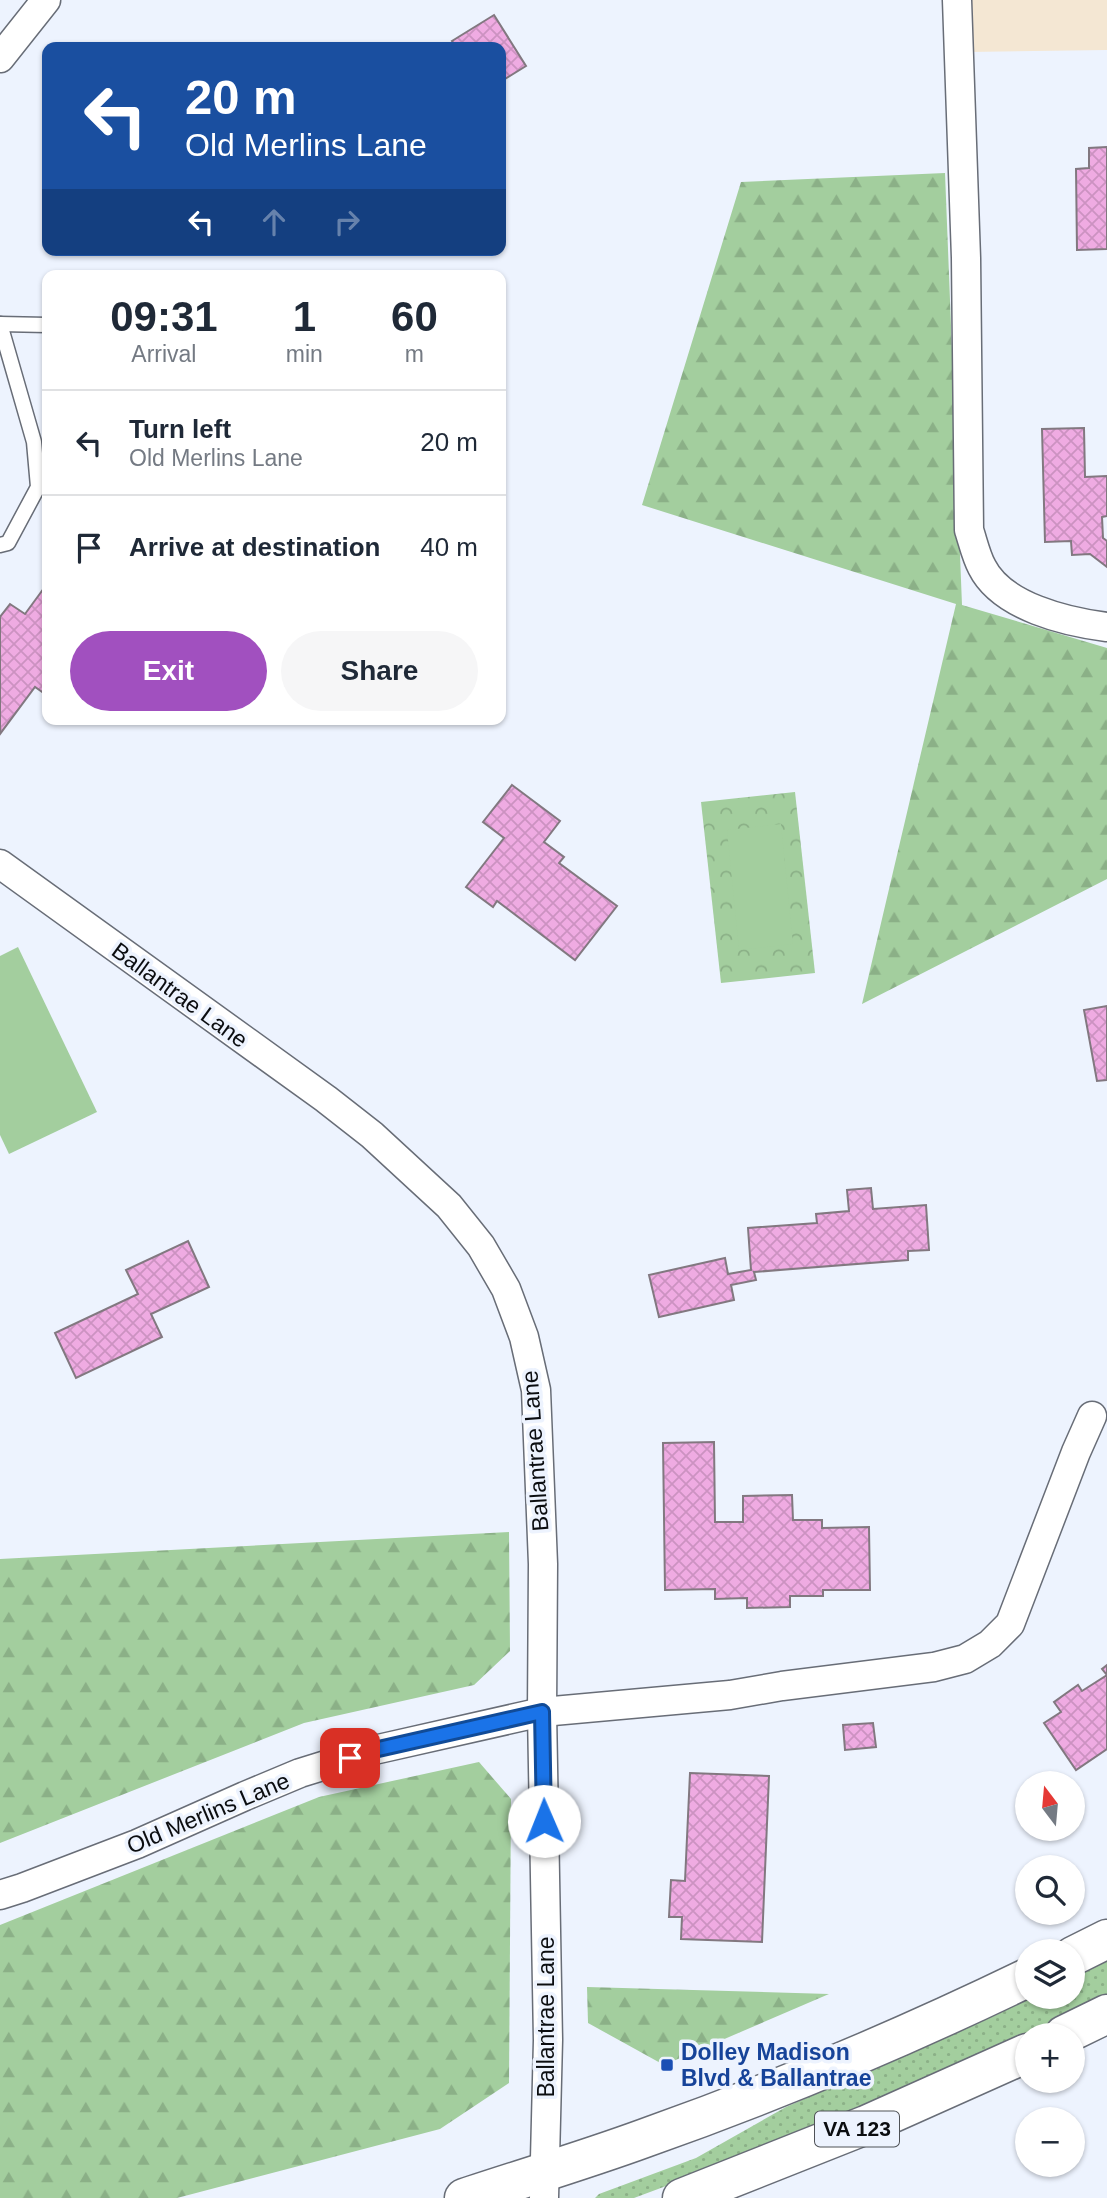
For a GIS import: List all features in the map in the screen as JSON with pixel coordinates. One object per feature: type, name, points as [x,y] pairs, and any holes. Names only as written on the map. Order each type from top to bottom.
[{"type":"main road","points":[[1085,1950],[1107,1939]]},
{"type":"main road","points":[[464,2198],[545,2185],[656,2134],[799,2079],[937,2021],[1015,1984]]},
{"type":"main road","points":[[1085,2024],[1107,2014]]},
{"type":"main road","name":"VA 123","points":[[682,2198],[866,2126],[1015,2058]]},
{"type":"street","points":[[0,58],[46,0]]},
{"type":"street","points":[[957,0],[966,258],[969,530],[982,568],[1004,591],[1048,616],[1107,627]]},
{"type":"street","name":"Ballantrae Lane","points":[[0,864],[373,1135],[449,1206],[481,1246],[506,1289],[524,1337],[536,1390],[543,1564],[542,1712],[548,2040],[545,2185]]},
{"type":"street","name":"Old Merlins Lane","points":[[0,1895],[137,1844],[300,1773],[374,1750],[542,1712],[730,1695],[934,1667],[965,1659],[990,1644],[1010,1624],[1076,1452],[1093,1416]]},
{"type":"lane","points":[[0,545],[8,543],[38,486],[34,442],[0,324],[42,326]]},
{"type":"shaded area","points":[[967,0],[1107,0],[1107,50],[969,52]]},
{"type":"green space","points":[[945,173],[962,605],[1107,648],[1107,879],[862,1004],[956,604],[642,505],[741,182]]},
{"type":"green space","points":[[795,792],[815,973],[721,983],[701,802]]},
{"type":"green space","points":[[781,824],[793,944],[739,950],[727,830]]},
{"type":"green space","points":[[18,947],[97,1112],[9,1154],[0,1135],[0,956]]},
{"type":"green space","points":[[509,1532],[510,1651],[474,1685],[304,1723],[0,1843],[0,1559]]},
{"type":"green space","points":[[479,1762],[511,1799],[509,2083],[440,2129],[177,2198],[0,2198],[0,1925],[319,1797]]},
{"type":"green space","points":[[1107,1959],[1107,1996],[1085,2007],[1085,1970]]},
{"type":"green space","points":[[587,1987],[829,1994],[664,2065],[588,2023]]},
{"type":"green space","points":[[1015,2005],[1015,2009],[1082,2009],[1054,2023],[1015,2023],[1015,2042],[733,2161],[634,2198],[595,2198],[599,2194],[696,2158],[786,2107]]},
{"type":"building","points":[[494,15],[526,66],[506,78],[506,42],[452,41]]},
{"type":"building","points":[[1107,147],[1107,249],[1077,250],[1076,169],[1089,168],[1089,148]]},
{"type":"building","points":[[1084,428],[1085,477],[1107,476],[1107,516],[1102,517],[1103,538],[1107,541],[1107,567],[1090,554],[1072,555],[1071,541],[1045,542],[1042,429]]},
{"type":"building","points":[[42,591],[42,692],[35,687],[0,734],[0,617],[10,604],[25,614]]},
{"type":"building","points":[[512,785],[560,821],[544,842],[564,857],[559,863],[617,906],[575,960],[497,901],[493,907],[466,887],[504,838],[483,822]]},
{"type":"building","points":[[1107,1006],[1107,1080],[1097,1081],[1084,1010]]},
{"type":"building","points":[[871,1188],[873,1209],[926,1205],[929,1250],[908,1251],[908,1260],[754,1272],[756,1280],[731,1285],[734,1300],[659,1317],[649,1275],[725,1258],[728,1274],[751,1270],[748,1228],[817,1223],[816,1214],[849,1211],[847,1190]]},
{"type":"building","points":[[188,1241],[209,1287],[151,1314],[162,1337],[76,1378],[55,1333],[138,1294],[126,1270]]},
{"type":"building","points":[[714,1442],[715,1522],[743,1522],[743,1496],[792,1495],[793,1520],[822,1520],[822,1528],[869,1527],[870,1590],[823,1590],[823,1596],[790,1596],[790,1607],[747,1608],[747,1598],[715,1599],[715,1589],[665,1590],[663,1443]]},
{"type":"building","points":[[1107,1675],[1107,1749],[1076,1770],[1044,1723],[1061,1712],[1054,1702],[1078,1685],[1082,1691]]},
{"type":"building","points":[[873,1723],[876,1747],[845,1750],[843,1725]]},
{"type":"building","points":[[690,1773],[769,1776],[762,1942],[681,1939],[682,1917],[669,1917],[671,1880],[685,1881]]},
{"type":"place","name":"Dolley Madison Blvd & Ballantrae","points":[[667,2065]]},
{"type":"route","points":[[350,1758],[374,1750],[542,1712],[544,1821]]}]
